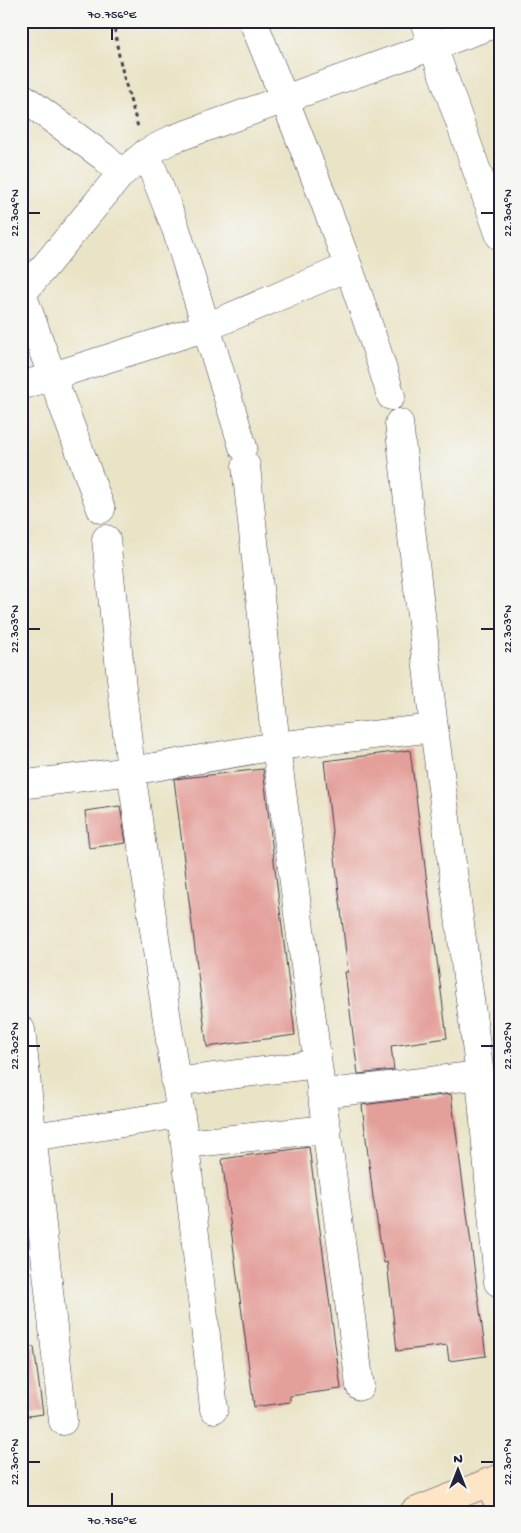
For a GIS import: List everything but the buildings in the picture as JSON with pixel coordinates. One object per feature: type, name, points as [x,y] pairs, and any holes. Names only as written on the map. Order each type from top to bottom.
[{"type":"street","points":[[253,21],[285,98],[371,330],[391,396]]},
{"type":"street","points":[[101,509],[22,293],[121,174],[146,152],[173,139],[285,98],[429,33],[500,22]]},
{"type":"street","points":[[429,33],[500,236]]},
{"type":"street","points":[[21,96],[104,157],[121,174]]},
{"type":"street","points":[[146,152],[176,229],[245,456],[276,746],[360,1386]]},
{"type":"street","points":[[21,386],[207,327],[348,268]]},
{"type":"street","points":[[399,423],[434,728],[480,1075],[498,1282],[500,1284]]},
{"type":"street","points":[[106,539],[131,770],[184,1144],[214,1409]]},
{"type":"street","points":[[27,784],[131,770],[276,746],[434,728]]},
{"type":"street","points":[[21,1030],[63,1421]]},
{"type":"street","points":[[175,1082],[317,1064]]},
{"type":"street","points":[[321,1094],[480,1075]]},
{"type":"street","points":[[33,1137],[180,1114]]},
{"type":"street","points":[[184,1144],[327,1129]]},
{"type":"street","points":[[414,1512],[494,1480],[500,1507]]},
{"type":"path","points":[[114,21],[116,46],[122,71],[146,152]]}]
